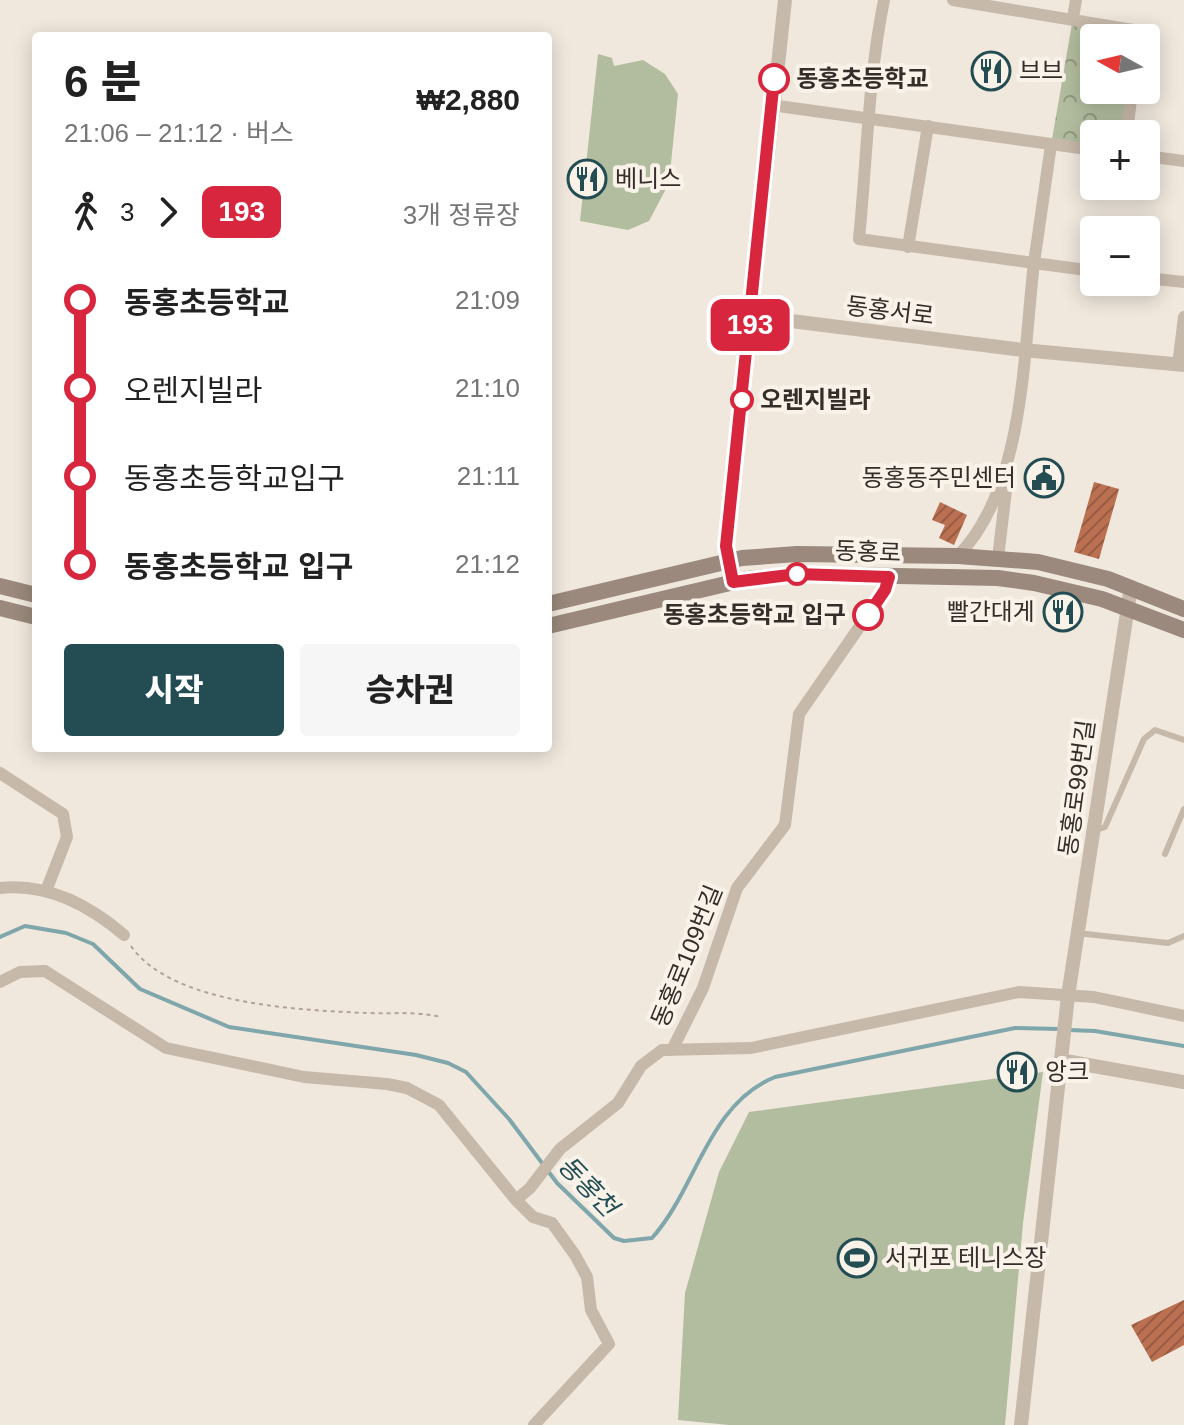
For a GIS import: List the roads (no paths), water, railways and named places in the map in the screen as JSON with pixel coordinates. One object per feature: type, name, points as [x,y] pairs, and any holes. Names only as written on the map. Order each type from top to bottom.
[{"type":"main road","name":"동홍로","points":[[552,603],[728,562],[797,554],[998,558],[1074,570],[1131,587],[1184,609]]},
{"type":"main road","name":"동홍로","points":[[552,625],[733,582],[797,574],[1016,580],[1069,590],[1184,630]]},
{"type":"main road","points":[[0,586],[32,594]]},
{"type":"main road","points":[[0,608],[32,616]]},
{"type":"street","points":[[733,582],[726,546],[771,105],[785,0]]},
{"type":"street","points":[[884,0],[869,95],[870,120],[859,239],[1080,269]]},
{"type":"street","points":[[953,0],[1103,24]]},
{"type":"street","points":[[1073,18],[1076,0]]},
{"type":"street","points":[[771,105],[1080,148]]},
{"type":"street","points":[[908,247],[928,126]]},
{"type":"street","points":[[998,558],[1051,145]]},
{"type":"street","points":[[1160,158],[1184,161]]},
{"type":"street","points":[[1160,279],[1184,282]]},
{"type":"street","name":"동홍서로","points":[[751,316],[1023,350],[1181,365]]},
{"type":"street","points":[[1181,365],[1184,317]]},
{"type":"street","points":[[958,556],[980,525],[1010,459]]},
{"type":"street","name":"동홍로109번길","points":[[516,1200],[530,1188],[560,1149],[618,1103],[641,1066],[662,1050],[672,1050],[703,988],[737,888],[785,825],[799,714],[885,590],[889,577]]},
{"type":"street","name":"동홍로99번길","points":[[1061,1054],[1131,587]]},
{"type":"street","points":[[0,773],[63,814],[67,837],[46,891]]},
{"type":"street","points":[[0,888],[46,891],[79,903],[124,935]]},
{"type":"street","points":[[0,982],[20,972],[45,971],[133,1029],[182,1053],[304,1077],[407,1088],[439,1105],[452,1117],[516,1200],[533,1217],[552,1223],[575,1255],[587,1277],[591,1310],[609,1344],[534,1425]]},
{"type":"street","points":[[672,1050],[751,1048],[1019,992],[1067,1002],[1094,997],[1184,1016]]},
{"type":"street","points":[[1021,1425],[1061,1054],[1184,1082]]},
{"type":"lane","points":[[1093,831],[1105,827],[1144,739],[1155,730],[1184,740]]},
{"type":"lane","points":[[1165,854],[1184,809]]},
{"type":"lane","points":[[1077,933],[1168,943],[1184,936]]},
{"type":"waterway","name":"동홍천","points":[[0,937],[25,926],[66,933],[93,944],[140,989],[229,1027],[416,1055],[448,1063],[466,1072],[509,1119],[557,1183],[614,1238],[624,1241],[652,1238],[681,1196],[705,1149],[733,1107],[752,1090],[775,1077],[1015,1028],[1060,1029]]},
{"type":"waterway","name":"동홍천","points":[[1069,1030],[1095,1031],[1184,1046]]},
{"type":"place","name":"브브","points":[[991,71]]},
{"type":"place","name":"동홍초등학교","points":[[774,79]]},
{"type":"place","name":"베니스","points":[[587,179]]},
{"type":"place","name":"오렌지빌라","points":[[742,400]]},
{"type":"place","name":"동홍동주민센터","points":[[1044,478]]},
{"type":"place","name":"빨간대게","points":[[1063,612]]},
{"type":"place","name":"동홍초등학교 입구","points":[[868,615]]},
{"type":"place","name":"앙크","points":[[1017,1072]]},
{"type":"place","name":"서귀포 테니스장","points":[[857,1258]]}]
